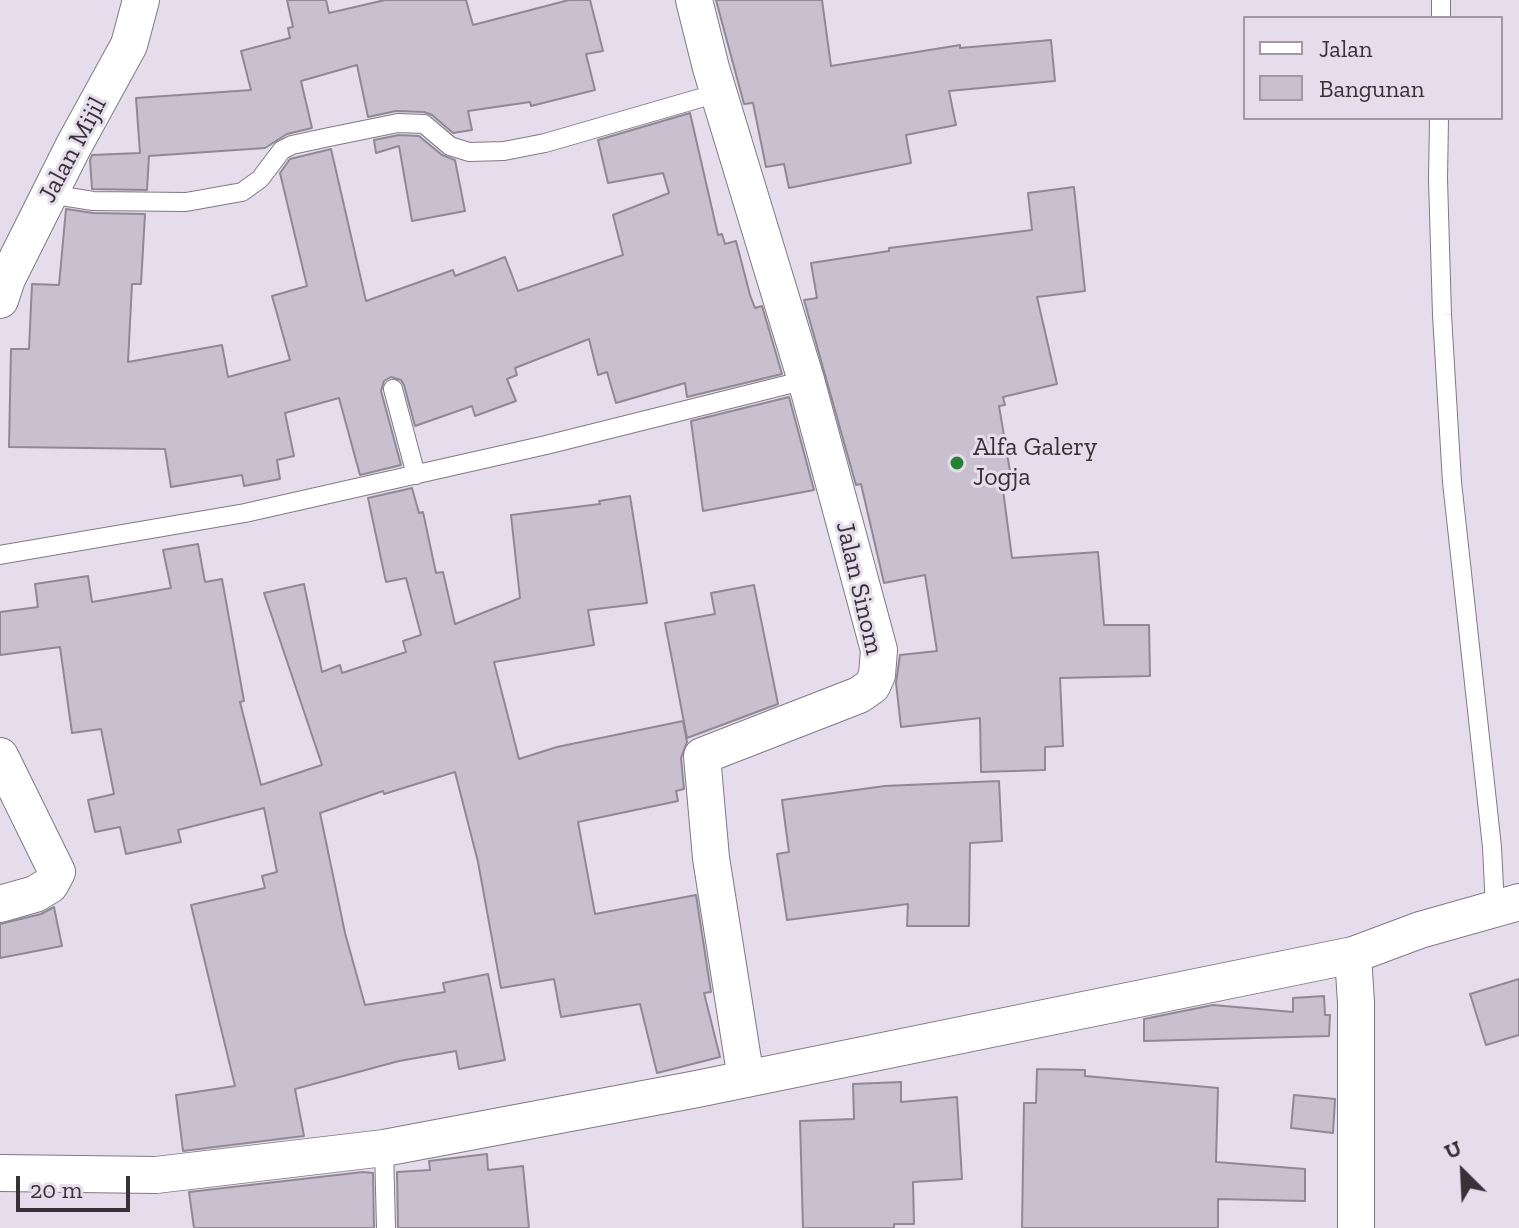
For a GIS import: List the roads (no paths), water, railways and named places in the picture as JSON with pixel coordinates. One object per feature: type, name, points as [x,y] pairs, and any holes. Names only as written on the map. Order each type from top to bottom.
[{"type":"street","name":"Jalan Mijil","points":[[0,300],[7,279],[49,194],[129,45],[141,0]]},
{"type":"street","name":"Jalan Sinom","points":[[694,0],[718,93],[806,380],[879,650],[872,686],[859,695],[702,756],[711,858],[746,1079]]},
{"type":"street","points":[[0,756],[57,872],[50,885],[35,894],[0,904]]},
{"type":"street","points":[[0,1173],[156,1175],[384,1148],[1187,998],[1353,955],[1507,905]]},
{"type":"street","points":[[1353,955],[1356,1003],[1356,1228]]},
{"type":"lane","points":[[49,194],[93,201],[186,202],[242,192],[260,179],[282,150],[343,134],[398,123],[424,124],[450,146],[469,152],[504,151],[545,143],[718,93]]},
{"type":"lane","points":[[1439,120],[1442,300],[1452,482],[1492,847],[1507,905]]},
{"type":"lane","points":[[0,555],[245,513],[416,475],[806,380]]},
{"type":"lane","points":[[393,389],[416,475]]},
{"type":"lane","points":[[384,1148],[386,1228]]},
{"type":"place","name":"Alfa Galery Jogja","points":[[957,463]]}]
